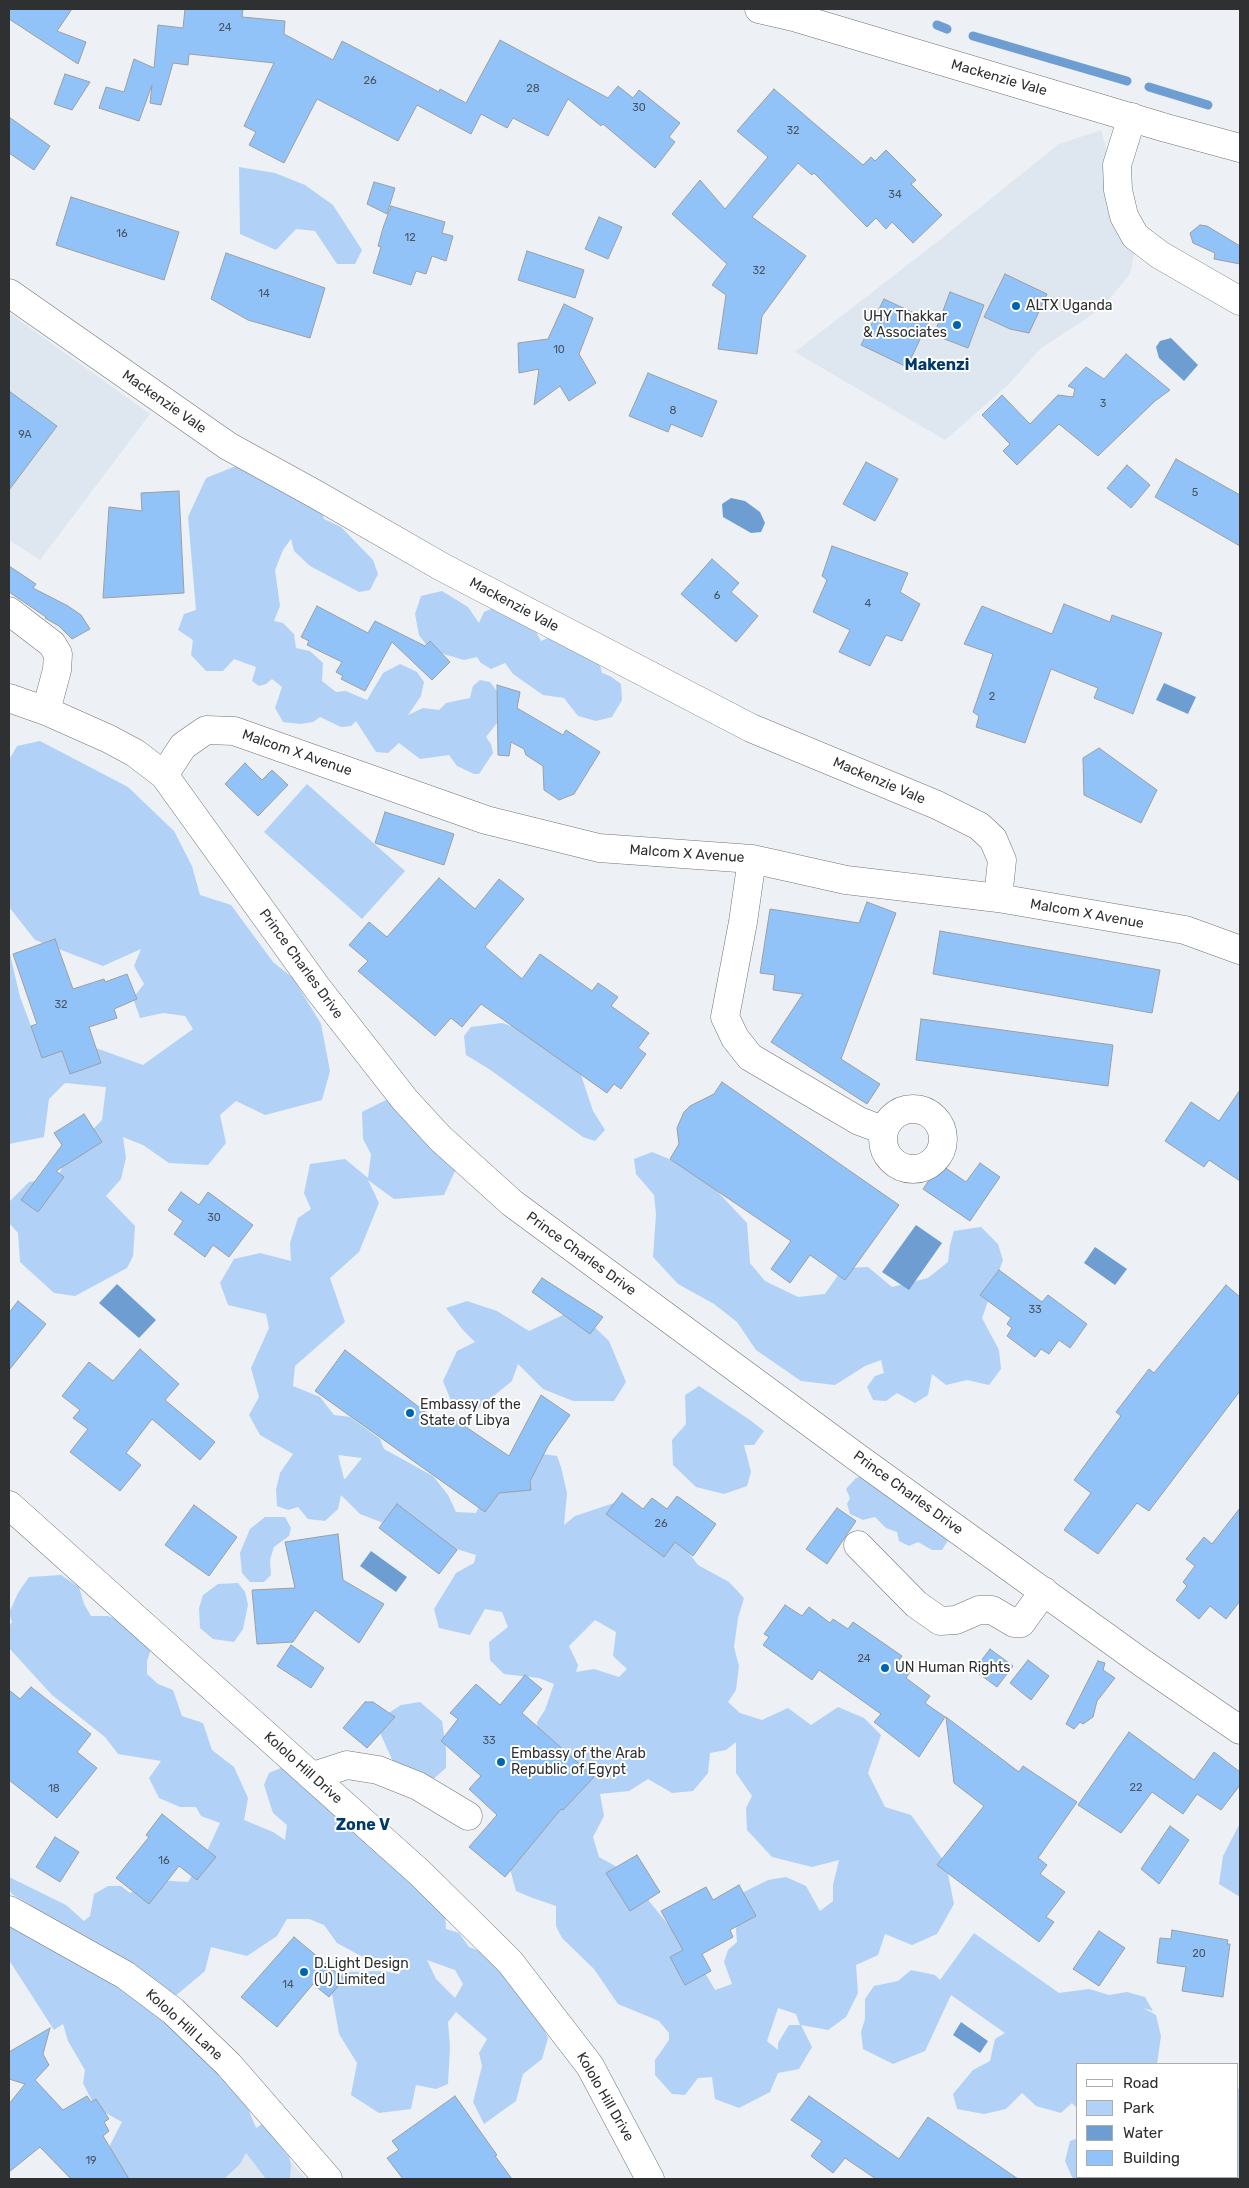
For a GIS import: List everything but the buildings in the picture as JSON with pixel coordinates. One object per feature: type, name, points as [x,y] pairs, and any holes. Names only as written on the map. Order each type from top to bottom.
[{"type":"street","name":"Mackenzie Vale","points":[[759,9],[794,17],[868,41],[1240,148]]},
{"type":"street","points":[[1132,117],[1117,166],[1117,174],[1118,190],[1124,216],[1135,236],[1160,255],[1240,301]]},
{"type":"street","name":"Mackenzie Vale","points":[[9,293],[228,446],[442,567],[751,728],[937,805],[979,826],[993,839],[1002,860],[998,898]]},
{"type":"street","points":[[9,612],[52,644],[58,654],[57,670],[46,711]]},
{"type":"street","name":"Prince Charles Drive","points":[[9,698],[46,711],[118,744],[135,753],[164,775],[318,989],[405,1100],[440,1138],[512,1203],[850,1452],[1141,1662],[1240,1730]]},
{"type":"street","name":"Malcom X Avenue","points":[[164,775],[183,746],[206,730],[234,731],[486,820],[599,848],[752,859],[846,880],[998,898],[1185,930],[1240,950]]},
{"type":"street","points":[[752,859],[743,922],[725,1017],[735,1038],[750,1057],[859,1121],[883,1130]]},
{"type":"street","name":"Kololo Hill Drive","points":[[9,1506],[420,1873],[510,1962],[590,2066],[650,2179]]},
{"type":"street","points":[[858,1545],[916,1604],[940,1621],[956,1620],[979,1610],[992,1610],[1014,1623],[1022,1623],[1044,1591]]},
{"type":"street","points":[[313,1776],[347,1765],[378,1770],[418,1786],[468,1816]]},
{"type":"street","name":"Kololo Hill Lane","points":[[9,1910],[125,1975],[173,2011],[229,2065],[328,2179]]},
{"type":"shaded area","points":[[1101,130],[1135,250],[1130,274],[1102,308],[1040,349],[1008,385],[945,440],[795,352],[941,239],[1059,144]]},
{"type":"shaded area","points":[[9,313],[150,414],[40,560],[9,540]]},
{"type":"shaded area","points":[[262,2124],[305,2179],[214,2179]]},
{"type":"green space","points":[[239,167],[275,173],[305,185],[333,205],[362,250],[355,264],[337,264],[315,231],[296,229],[276,250],[240,234]]},
{"type":"green space","points":[[236,466],[315,486],[324,519],[341,527],[373,560],[378,574],[370,590],[359,592],[310,566],[294,551],[291,539],[283,550],[275,570],[280,606],[274,621],[283,623],[294,634],[296,648],[310,651],[323,663],[322,681],[336,692],[346,691],[367,700],[383,673],[400,664],[417,672],[424,682],[421,696],[408,715],[423,708],[439,710],[446,703],[470,698],[473,686],[480,680],[490,682],[502,698],[497,723],[486,737],[491,744],[493,753],[479,774],[474,774],[457,766],[449,755],[420,759],[399,743],[388,753],[376,752],[356,721],[351,726],[341,727],[320,717],[313,722],[300,724],[283,722],[275,708],[282,687],[272,679],[266,684],[259,686],[252,681],[256,667],[234,659],[223,671],[206,671],[191,655],[193,640],[178,630],[184,614],[196,610],[188,517],[206,478]]},
{"type":"green space","points":[[442,591],[468,607],[479,623],[484,612],[504,603],[523,609],[541,641],[562,632],[597,655],[602,673],[621,684],[622,700],[612,717],[596,721],[578,716],[564,698],[543,695],[513,674],[505,663],[491,669],[481,663],[477,657],[464,660],[430,650],[419,635],[415,614],[421,596]]},
{"type":"green space","points":[[40,741],[128,787],[174,831],[192,866],[200,895],[231,905],[273,962],[293,978],[321,1024],[330,1071],[322,1100],[265,1115],[236,1101],[220,1115],[226,1143],[208,1165],[169,1163],[143,1145],[123,1137],[126,1158],[121,1179],[106,1196],[135,1226],[133,1256],[127,1268],[75,1296],[54,1293],[20,1262],[18,1233],[9,1223],[9,1202],[29,1182],[57,1178],[69,1154],[102,1120],[106,1087],[65,1083],[49,1099],[44,1137],[9,1144],[9,950],[20,997],[31,1026],[45,1020],[68,1038],[143,1065],[193,1029],[185,1016],[163,1013],[140,1018],[133,998],[144,984],[134,966],[141,949],[103,966],[35,940],[9,907],[9,760],[17,746]]},
{"type":"green space","points":[[307,784],[405,871],[362,919],[264,832]]},
{"type":"green space","points":[[502,1023],[533,1033],[577,1063],[593,1111],[605,1130],[595,1141],[583,1137],[489,1069],[466,1055],[464,1036],[471,1027]]},
{"type":"green space","points":[[394,1096],[461,1158],[444,1195],[394,1199],[368,1180],[379,1203],[359,1252],[330,1278],[345,1322],[295,1366],[293,1386],[320,1397],[334,1415],[350,1417],[380,1439],[384,1449],[433,1476],[448,1495],[456,1512],[476,1513],[483,1499],[542,1454],[557,1456],[561,1467],[567,1493],[564,1525],[575,1516],[614,1503],[664,1521],[698,1565],[729,1582],[744,1598],[738,1618],[734,1647],[739,1666],[736,1690],[728,1702],[740,1713],[762,1720],[788,1708],[811,1725],[838,1707],[864,1718],[881,1735],[868,1773],[885,1807],[911,1815],[946,1864],[954,1904],[937,1934],[912,1945],[885,1934],[878,1955],[856,1965],[858,1993],[846,2017],[828,2030],[801,2025],[812,2047],[799,2069],[778,2073],[770,2092],[739,2108],[715,2099],[712,2077],[698,2078],[685,2095],[672,2094],[655,2075],[655,2060],[669,2040],[669,2033],[659,2021],[618,2004],[594,1969],[562,1938],[556,1926],[556,1906],[516,1891],[510,1869],[523,1851],[537,1838],[533,1822],[539,1750],[537,1722],[545,1710],[554,1684],[539,1678],[504,1674],[490,1660],[489,1642],[508,1627],[502,1612],[485,1609],[470,1635],[439,1628],[434,1609],[456,1573],[474,1563],[476,1555],[430,1541],[360,1514],[341,1495],[338,1509],[325,1521],[308,1519],[298,1507],[288,1510],[277,1506],[276,1489],[280,1473],[293,1454],[260,1435],[249,1415],[259,1397],[251,1368],[269,1328],[266,1314],[228,1305],[220,1283],[234,1259],[260,1253],[291,1261],[290,1243],[298,1218],[311,1209],[304,1193],[310,1164],[345,1159],[368,1178],[371,1154],[363,1139],[362,1112]],"holes":[[[338,1455],[362,1458],[345,1479]],[[595,1620],[616,1632],[613,1656],[627,1669],[619,1677],[594,1669],[576,1672],[578,1665],[569,1646]],[[736,1742],[736,1773],[752,1796],[746,1808],[747,1830],[772,1857],[812,1867],[839,1860],[833,1885],[833,1901],[820,1911],[806,1886],[786,1877],[768,1880],[742,1893],[736,1930],[737,1942],[728,1950],[724,1962],[732,1984],[715,1990],[700,1964],[645,1896],[635,1877],[599,1857],[593,1837],[604,1816],[600,1794],[629,1791],[648,1779],[672,1793],[693,1791],[708,1773],[710,1753],[726,1750]],[[778,2008],[796,2014],[800,2025],[789,2025],[778,2043],[778,2050],[767,2041]]]},
{"type":"green space","points":[[652,1152],[698,1171],[747,1223],[750,1263],[765,1281],[798,1297],[825,1294],[843,1268],[868,1267],[892,1287],[928,1278],[948,1262],[954,1231],[981,1227],[998,1244],[1003,1260],[982,1318],[999,1350],[1001,1369],[989,1385],[967,1380],[946,1385],[932,1374],[928,1395],[915,1403],[897,1393],[886,1401],[873,1400],[867,1387],[875,1376],[884,1373],[881,1360],[865,1366],[835,1385],[801,1381],[756,1350],[737,1322],[714,1304],[678,1284],[653,1257],[656,1214],[654,1195],[636,1174],[634,1159]]},
{"type":"green space","points":[[467,1301],[497,1311],[529,1331],[576,1309],[609,1341],[626,1382],[614,1401],[573,1401],[543,1389],[518,1364],[512,1381],[475,1411],[452,1403],[443,1381],[457,1351],[475,1342],[446,1308]]},
{"type":"green space","points":[[699,1386],[764,1431],[754,1445],[744,1445],[751,1472],[747,1486],[724,1494],[696,1487],[673,1465],[672,1440],[686,1424],[685,1395]]},
{"type":"green space","points":[[869,1474],[949,1539],[942,1550],[932,1550],[918,1542],[909,1546],[899,1541],[897,1532],[886,1528],[875,1517],[863,1520],[850,1514],[847,1504],[850,1498],[846,1489],[856,1478]]},
{"type":"green space","points":[[265,1517],[285,1517],[291,1528],[289,1536],[274,1547],[270,1560],[271,1575],[264,1582],[250,1582],[242,1573],[240,1553],[250,1529]]},
{"type":"green space","points":[[61,1575],[79,1587],[84,1604],[91,1616],[108,1616],[120,1621],[152,1646],[147,1661],[147,1674],[158,1684],[173,1690],[182,1716],[203,1723],[212,1750],[234,1767],[248,1798],[244,1820],[273,1832],[285,1840],[287,1825],[273,1813],[264,1785],[269,1773],[288,1765],[445,1914],[446,1929],[459,1933],[469,1947],[490,1955],[533,2004],[548,2038],[542,2059],[523,2074],[516,2101],[484,2124],[473,2102],[482,2066],[479,2053],[487,2039],[456,2012],[448,2022],[450,2047],[448,2084],[436,2089],[416,2085],[411,2109],[379,2113],[351,2095],[357,2063],[339,2034],[331,1988],[343,1972],[383,1971],[399,1974],[405,1962],[361,1956],[337,1943],[324,1925],[309,1919],[287,1919],[277,1936],[247,1956],[211,1947],[205,1971],[173,1998],[233,2071],[256,2128],[262,2124],[289,2157],[291,2165],[290,2179],[266,2179],[246,2153],[240,2164],[224,2179],[131,2179],[121,2175],[109,2159],[110,2145],[122,2122],[95,2107],[83,2083],[85,2070],[68,2041],[63,2024],[54,2030],[9,1960],[9,1925],[32,1938],[30,1905],[12,1894],[9,1889],[9,1877],[66,1905],[84,1921],[90,1916],[94,1894],[108,1886],[121,1886],[130,1893],[158,1880],[188,1882],[208,1849],[220,1823],[201,1816],[196,1807],[180,1807],[159,1798],[149,1778],[161,1761],[118,1754],[105,1737],[52,1695],[9,1648],[9,1627],[12,1622],[9,1613],[18,1593],[29,1577]],"holes":[[[427,1960],[455,1970],[463,1984],[455,1998],[436,1979]]]},
{"type":"green space","points":[[238,1583],[245,1592],[248,1605],[243,1629],[234,1642],[213,1639],[200,1628],[199,1608],[203,1595],[218,1584]]},
{"type":"green space","points":[[420,1702],[442,1721],[446,1749],[446,1768],[417,1793],[395,1766],[381,1735],[380,1723],[387,1714],[401,1705]]},
{"type":"green space","points":[[1240,1823],[1240,1897],[1219,1884],[1223,1856]]},
{"type":"green space","points":[[974,1933],[1059,1993],[1089,1989],[1109,1995],[1127,1992],[1145,1997],[1153,2011],[1143,2008],[1156,2015],[1161,2036],[1157,2063],[1076,2063],[1076,2107],[1072,2103],[1061,2113],[1036,2106],[1022,2093],[1006,2109],[984,2114],[957,2109],[953,2094],[973,2070],[990,2061],[995,2039],[1005,2033],[951,1995],[925,2051],[893,2064],[863,2049],[861,2032],[865,2019],[865,1999],[874,1986],[898,1981],[911,1970],[935,1975],[940,1980]]},
{"type":"green space","points":[[1239,2088],[1240,2179],[1073,2179],[1065,2161],[1070,2141],[1076,2139],[1076,2178],[1239,2178]]},
{"type":"water","points":[[1171,338],[1198,365],[1184,381],[1159,358],[1156,347],[1160,341]]},
{"type":"water","points":[[731,498],[745,501],[760,512],[765,523],[761,532],[751,533],[723,517],[722,504]]},
{"type":"water","points":[[1164,683],[1196,697],[1188,714],[1156,700]]},
{"type":"water","points":[[916,1225],[942,1243],[909,1290],[882,1272]]},
{"type":"water","points":[[1095,1247],[1127,1269],[1115,1285],[1084,1263]]},
{"type":"water","points":[[117,1284],[156,1320],[139,1338],[99,1303]]},
{"type":"water","points":[[371,1551],[407,1577],[396,1592],[360,1566]]},
{"type":"water","points":[[961,2022],[988,2041],[980,2053],[953,2035]]},
{"type":"waterway","points":[[937,25],[947,29]]},
{"type":"waterway","points":[[973,36],[1127,81]]},
{"type":"waterway","points":[[1149,87],[1208,105]]},
{"type":"place","name":"ALTX Uganda","points":[[1016,306]]},
{"type":"place","name":"UHY Thakkar & Associates","points":[[957,325]]},
{"type":"place","name":"Embassy of the State of Libya","points":[[410,1413]]},
{"type":"place","name":"UN Human Rights","points":[[885,1668]]},
{"type":"place","name":"Embassy of the Arab Republic of Egypt","points":[[501,1762]]},
{"type":"place","name":"D.Light Design (U) Limited","points":[[304,1972]]},
{"type":"district","name":"Makenzi","points":[[937,365]]},
{"type":"district","name":"Zone V","points":[[363,1825]]}]
